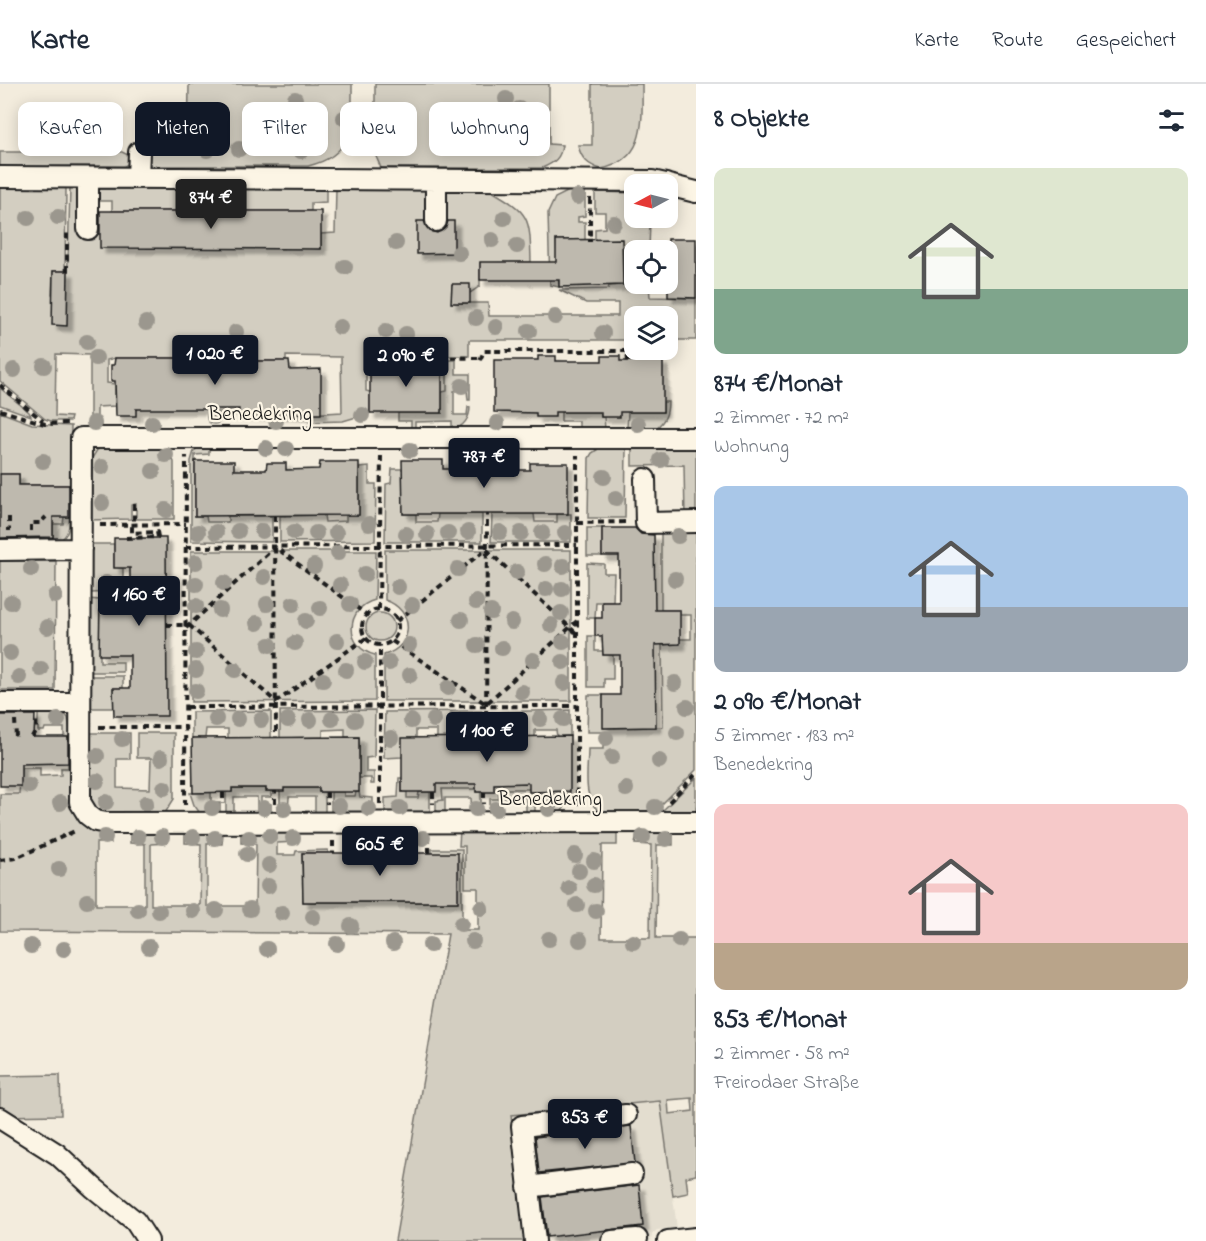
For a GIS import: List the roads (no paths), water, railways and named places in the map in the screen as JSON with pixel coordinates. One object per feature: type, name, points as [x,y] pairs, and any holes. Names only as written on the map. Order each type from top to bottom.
[{"type":"street","points":[[138,178],[139,156]]},
{"type":"street","points":[[0,177],[624,181]]},
{"type":"street","points":[[88,178],[88,229]]},
{"type":"street","points":[[436,180],[436,221]]},
{"type":"street","points":[[678,188],[696,192]]},
{"type":"street","name":"Benedekring","points":[[696,438],[577,436],[81,438],[80,703],[80,802],[88,815],[106,823],[696,822]]},
{"type":"street","points":[[645,479],[645,521],[649,524],[696,522]]},
{"type":"street","points":[[0,550],[81,549]]},
{"type":"street","points":[[0,704],[80,703]]},
{"type":"street","points":[[535,1241],[522,1126],[626,1115]]},
{"type":"street","points":[[0,1118],[57,1154],[135,1221],[148,1241]]},
{"type":"street","points":[[528,1187],[632,1174]]},
{"type":"street","points":[[668,1241],[696,1238]]},
{"type":"street","points":[[612,1241],[637,1239]]}]
